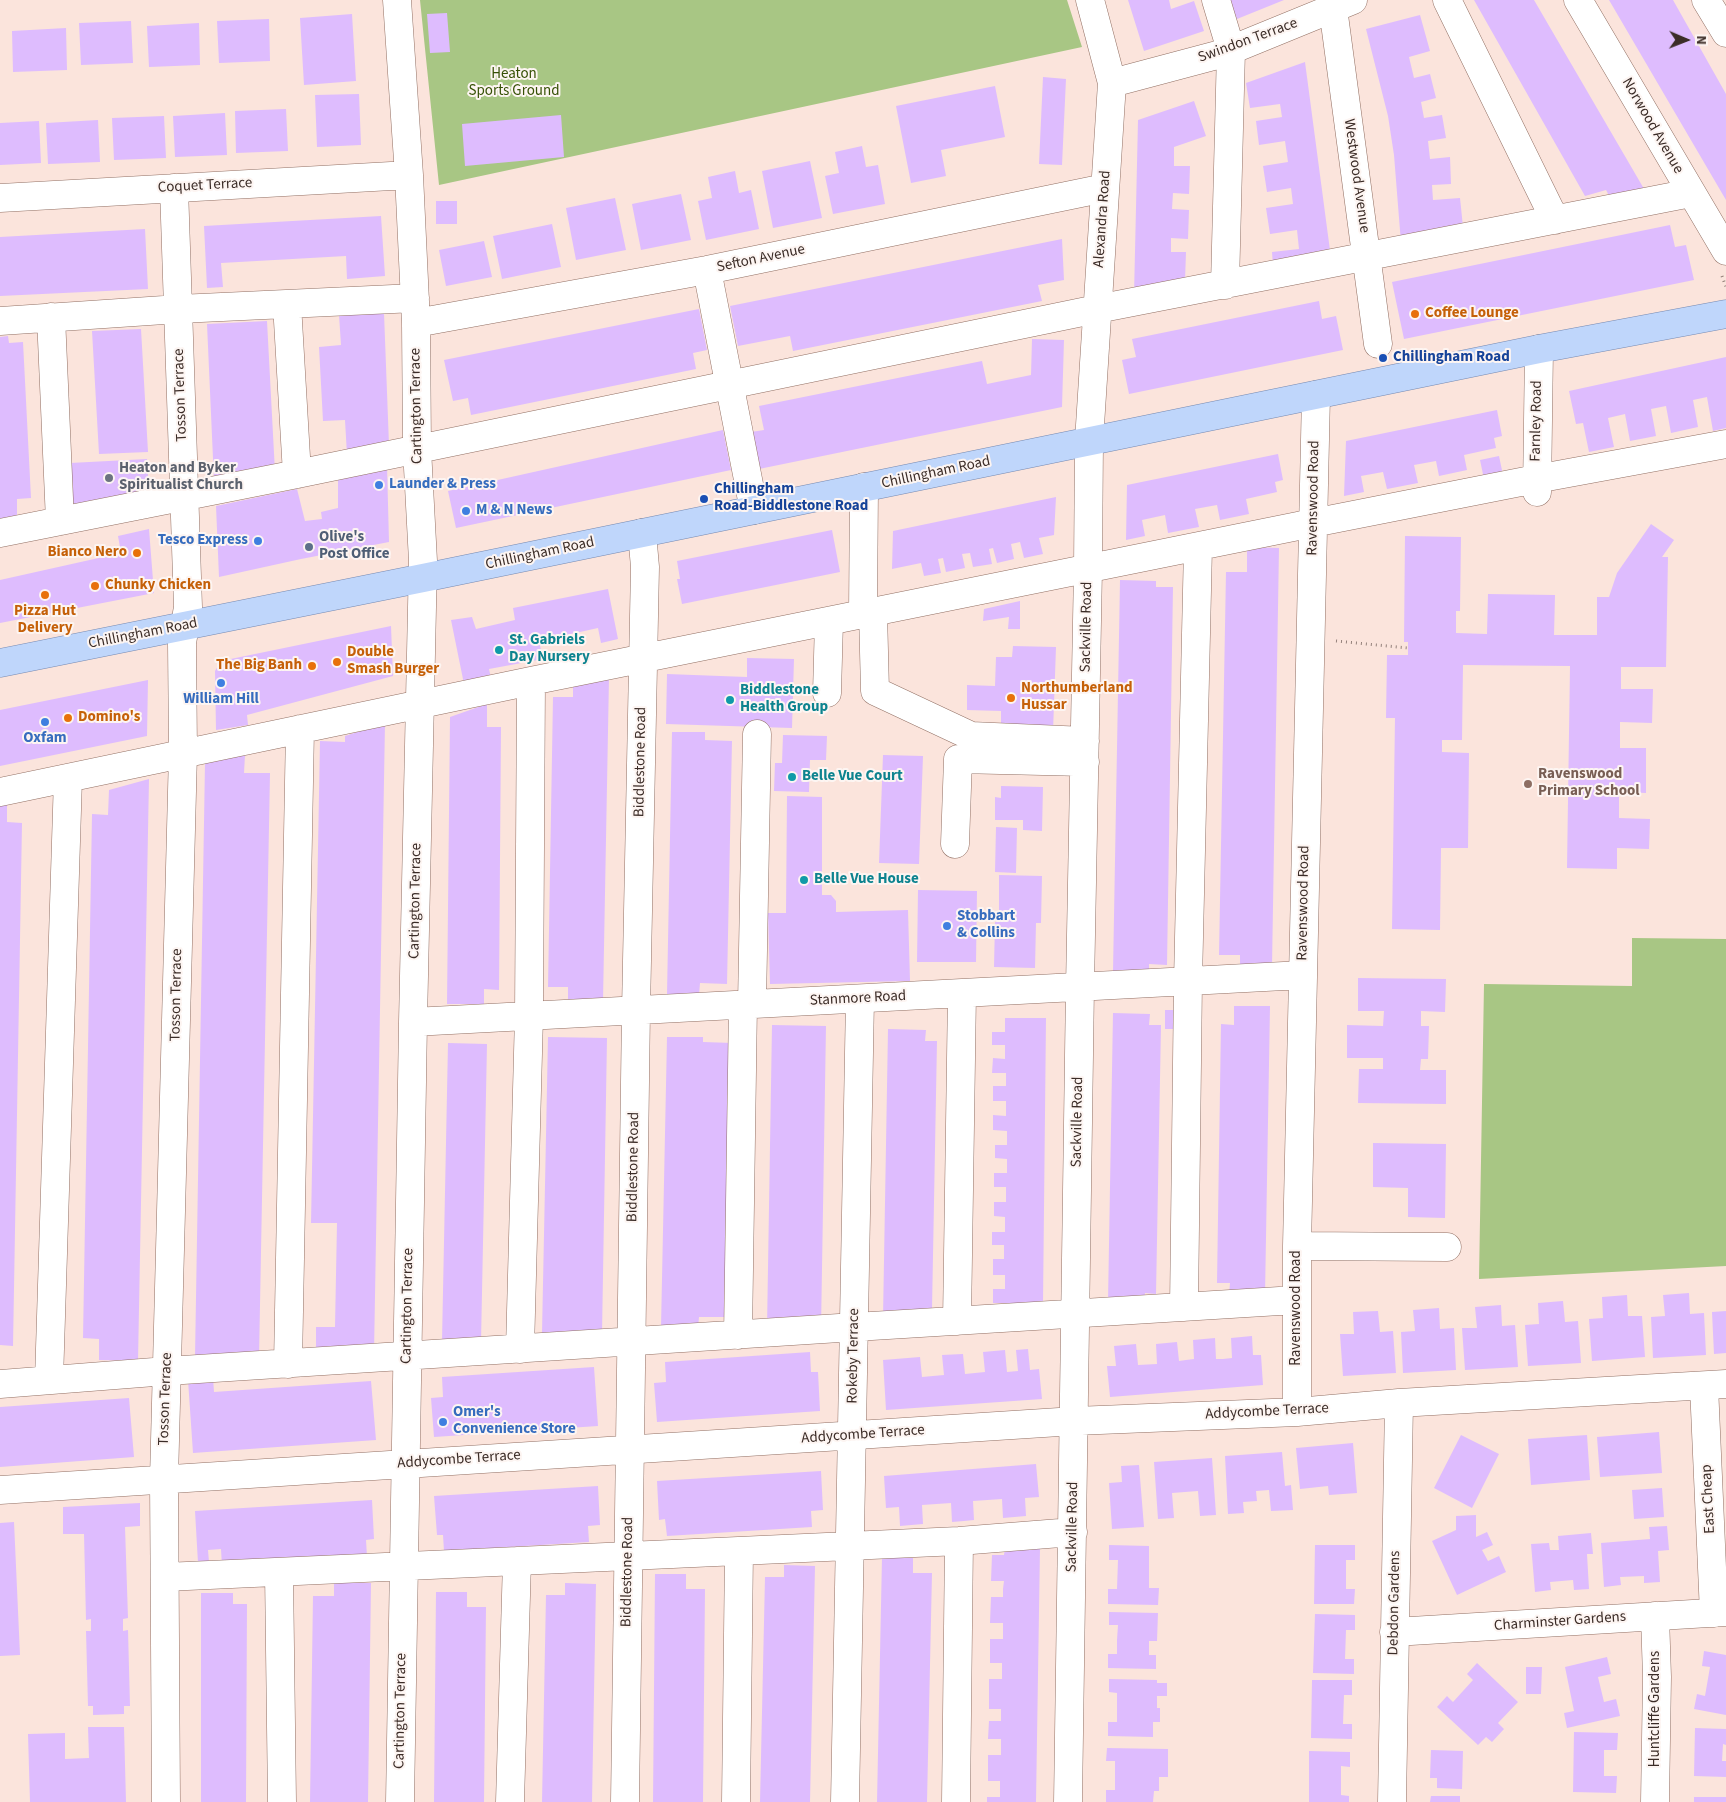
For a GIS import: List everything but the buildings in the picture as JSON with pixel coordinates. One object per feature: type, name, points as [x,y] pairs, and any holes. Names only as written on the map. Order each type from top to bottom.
[{"type":"main road","name":"Chillingham Road","points":[[0,663],[1538,349],[1726,314]]},
{"type":"street","name":"Cartington Terrace","points":[[397,0],[409,175],[415,311],[417,449],[423,578],[413,1022],[400,1802]]},
{"type":"street","name":"Alexandra Road","points":[[1089,441],[1112,83],[1090,0]]},
{"type":"street","points":[[1216,0],[1231,50],[1225,285]]},
{"type":"street","points":[[1447,0],[1555,220]]},
{"type":"street","name":"Norwood Avenue","points":[[1578,0],[1726,251]]},
{"type":"street","points":[[1706,0],[1726,33]]},
{"type":"street","name":"Swindon Terrace","points":[[1112,83],[1221,54],[1343,4]]},
{"type":"street","name":"Westwood Avenue","points":[[1343,4],[1367,257],[1378,344]]},
{"type":"street","name":"Coquet Terrace","points":[[0,198],[409,175]]},
{"type":"street","name":"Tosson Terrace","points":[[166,1802],[164,1479],[183,753],[182,643],[188,607],[174,188]]},
{"type":"street","name":"Sefton Avenue","points":[[0,321],[287,304],[415,311],[707,270],[1105,188]]},
{"type":"street","points":[[0,533],[297,474],[1097,309],[1691,193]]},
{"type":"street","points":[[707,270],[754,510]]},
{"type":"street","points":[[287,304],[297,474]]},
{"type":"street","points":[[51,317],[60,521]]},
{"type":"street","name":"Farnley Road","points":[[1537,486],[1538,349]]},
{"type":"street","name":"Ravenswood Road","points":[[1297,1412],[1297,1246],[1316,395]]},
{"type":"street","name":"Sackville Road","points":[[1068,1802],[1089,441]]},
{"type":"street","points":[[0,792],[643,658],[1313,523],[1537,486],[1726,444]]},
{"type":"street","points":[[864,487],[868,613],[874,691],[971,736],[1085,751]]},
{"type":"street","name":"Biddlestone Road","points":[[625,1802],[636,1010],[645,567],[642,533]]},
{"type":"street","points":[[1184,1308],[1188,981],[1198,547]]},
{"type":"street","points":[[827,693],[829,621]]},
{"type":"street","points":[[520,1349],[529,1016],[531,681]]},
{"type":"street","points":[[288,1364],[300,729]]},
{"type":"street","points":[[738,1335],[757,734]]},
{"type":"street","points":[[955,844],[958,759],[1085,751]]},
{"type":"street","points":[[49,1380],[68,778]]},
{"type":"street","name":"Stanmore Road","points":[[413,1022],[1303,976]]},
{"type":"street","points":[[958,1321],[962,993]]},
{"type":"street","name":"Rokeby Terrace","points":[[845,1802],[860,999]]},
{"type":"street","points":[[1297,1246],[1447,1247]]},
{"type":"street","points":[[0,1384],[167,1371],[1296,1300]]},
{"type":"street","name":"Addycombe Terrace","points":[[0,1490],[1075,1420],[1297,1412],[1399,1403],[1715,1385]]},
{"type":"street","name":"East Cheap","points":[[1715,1385],[1720,1612]]},
{"type":"street","name":"Debdon Gardens","points":[[1392,1802],[1399,1403]]},
{"type":"street","points":[[165,1577],[959,1541],[1073,1532]]},
{"type":"street","points":[[956,1802],[959,1541]]},
{"type":"street","points":[[736,1802],[740,1551]]},
{"type":"street","points":[[510,1802],[517,1561]]},
{"type":"street","points":[[279,1572],[282,1802]]},
{"type":"street","name":"Charminster Gardens","points":[[1394,1632],[1720,1612]]},
{"type":"street","name":"Huntcliffe Gardens","points":[[1654,1616],[1657,1677],[1655,1802]]},
{"type":"path","points":[[1726,274],[1721,275],[1726,287]]},
{"type":"path","points":[[1311,639],[1408,648]]},
{"type":"green space","name":"Heaton Sports Ground","points":[[420,0],[1067,0],[1082,47],[439,185]]},
{"type":"green space","points":[[1632,938],[1726,939],[1726,1266],[1479,1279],[1484,984],[1632,986]]},
{"type":"place","name":"Coffee Lounge","points":[[1415,314]]},
{"type":"place","name":"Chillingham Road","points":[[1383,358]]},
{"type":"place","name":"Heaton and Byker Spiritualist Church","points":[[109,478]]},
{"type":"place","name":"Launder & Press","points":[[379,485]]},
{"type":"place","name":"Chillingham Road-Biddlestone Road","points":[[704,499]]},
{"type":"place","name":"M & N News","points":[[466,511]]},
{"type":"place","name":"Tesco Express","points":[[258,541]]},
{"type":"place","name":"Olive's Post Office","points":[[309,547]]},
{"type":"place","name":"Bianco Nero","points":[[137,553]]},
{"type":"place","name":"Chunky Chicken","points":[[95,586]]},
{"type":"place","name":"Pizza Hut Delivery","points":[[45,595]]},
{"type":"place","name":"St. Gabriels Day Nursery","points":[[499,650]]},
{"type":"place","name":"Double Smash Burger","points":[[337,662]]},
{"type":"place","name":"The Big Banh","points":[[312,666]]},
{"type":"place","name":"William Hill","points":[[221,683]]},
{"type":"place","name":"Northumberland Hussar","points":[[1011,698]]},
{"type":"place","name":"Biddlestone Health Group","points":[[730,700]]},
{"type":"place","name":"Domino's","points":[[68,718]]},
{"type":"place","name":"Oxfam","points":[[45,722]]},
{"type":"place","name":"Belle Vue Court","points":[[792,777]]},
{"type":"place","name":"Ravenswood Primary School","points":[[1528,784]]},
{"type":"place","name":"Belle Vue House","points":[[804,880]]},
{"type":"place","name":"Stobbart & Collins","points":[[947,926]]},
{"type":"place","name":"Omer's Convenience Store","points":[[443,1422]]}]
